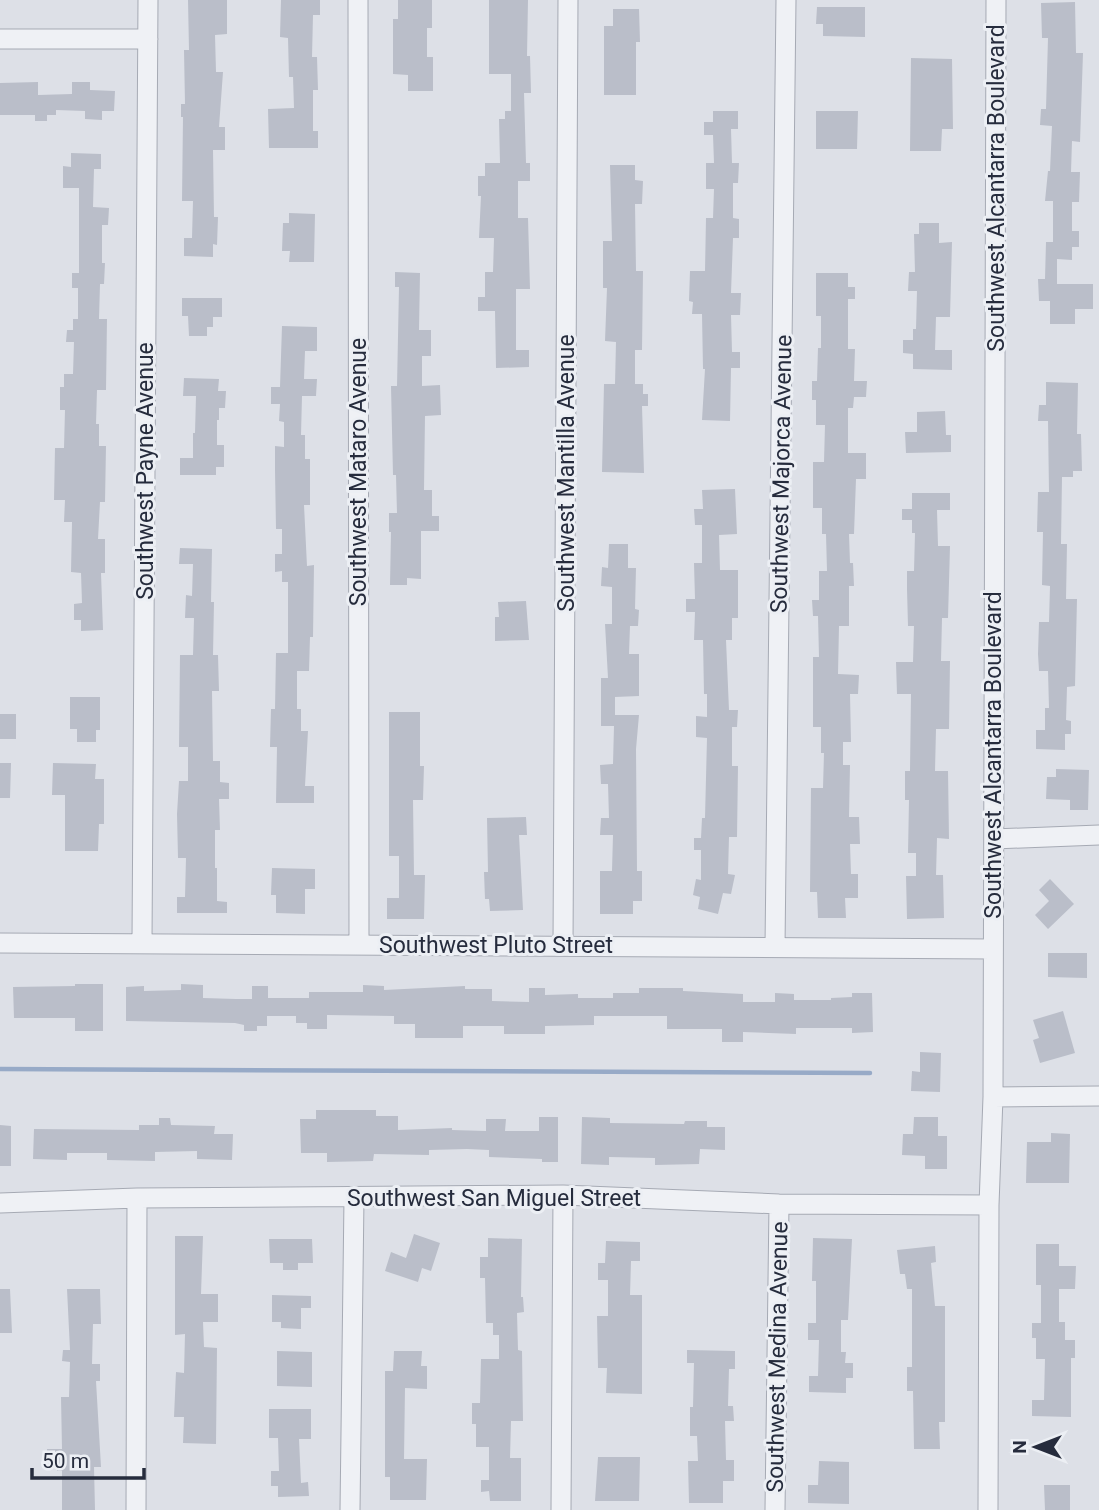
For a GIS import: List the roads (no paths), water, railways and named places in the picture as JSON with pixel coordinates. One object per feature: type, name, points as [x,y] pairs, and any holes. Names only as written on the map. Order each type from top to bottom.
[{"type":"street","name":"Southwest Payne Avenue","points":[[142,942],[148,0]]},
{"type":"street","name":"Southwest Mataro Avenue","points":[[358,0],[359,944]]},
{"type":"street","name":"Southwest Mantilla Avenue","points":[[563,945],[568,0]]},
{"type":"street","name":"Southwest Majorca Avenue","points":[[775,947],[786,0]]},
{"type":"street","name":"Southwest Alcantarra Boulevard","points":[[988,1510],[989,1205],[993,1097],[996,0]]},
{"type":"street","points":[[0,39],[148,39]]},
{"type":"street","points":[[994,839],[1099,835]]},
{"type":"street","name":"Southwest Pluto Street","points":[[0,943],[992,949]]},
{"type":"street","points":[[993,1097],[1099,1096]]},
{"type":"street","points":[[561,1510],[563,1195]]},
{"type":"street","name":"Southwest San Miguel Street","points":[[0,1203],[563,1195],[779,1204],[989,1205]]},
{"type":"street","points":[[350,1510],[354,1198]]},
{"type":"street","points":[[136,1510],[137,1199]]},
{"type":"street","name":"Southwest Medina Avenue","points":[[775,1510],[779,1204]]},
{"type":"waterway","points":[[0,1069],[870,1073]]}]
